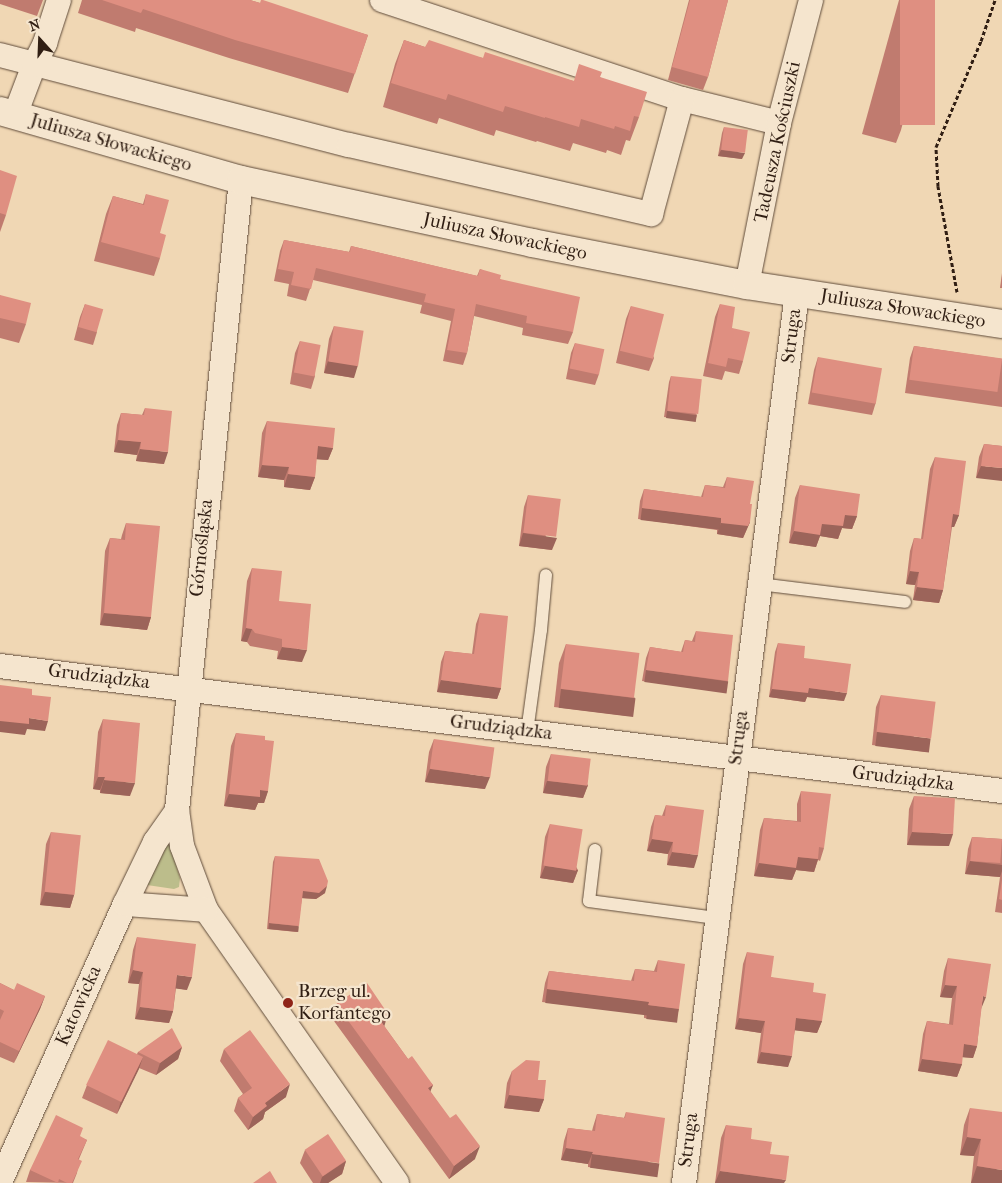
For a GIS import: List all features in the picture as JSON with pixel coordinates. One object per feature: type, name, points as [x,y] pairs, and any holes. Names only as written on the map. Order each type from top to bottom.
[{"type":"street","name":"Juliusza Słowackiego","points":[[59,0],[45,43],[7,113],[241,180],[532,244],[747,285],[1002,324]]},
{"type":"street","points":[[382,0],[682,99],[780,123]]},
{"type":"street","name":"Tadeusza Kościuszki","points":[[747,285],[780,123],[812,0]]},
{"type":"street","points":[[0,55],[349,145],[651,214],[682,99]]},
{"type":"street","name":"Górnośląska","points":[[125,904],[155,842],[176,810],[241,180]]},
{"type":"street","name":"Struga","points":[[684,1183],[758,584],[797,293]]},
{"type":"street","name":"Grudziądzka","points":[[0,666],[1002,791]]},
{"type":"street","points":[[176,810],[182,846],[206,910],[387,1179]]},
{"type":"street","points":[[125,904],[206,910]]},
{"type":"street","name":"Katowicka","points":[[0,1182],[125,904]]},
{"type":"lane","points":[[527,732],[541,630],[546,575]]},
{"type":"lane","points":[[758,584],[905,602]]},
{"type":"lane","points":[[595,850],[588,901],[716,918]]},
{"type":"path","points":[[955,317],[957,294],[938,186],[936,147],[981,41],[994,0]]},
{"type":"green space","points":[[166,844],[170,845],[180,878],[179,887],[174,889],[147,885]]},
{"type":"building","points":[[102,0],[250,0],[260,3],[263,0],[368,35],[355,74],[235,40],[143,9],[141,13]]},
{"type":"building","points":[[690,0],[728,0],[708,77],[672,67]]},
{"type":"building","points":[[900,0],[935,0],[935,125],[900,125]]},
{"type":"building","points":[[404,40],[425,47],[429,40],[483,58],[485,52],[574,81],[579,64],[602,72],[600,77],[647,92],[639,117],[634,116],[630,131],[615,126],[614,129],[581,119],[579,127],[505,106],[503,112],[448,94],[446,100],[391,83]]},
{"type":"building","points":[[724,127],[748,130],[745,153],[721,150]]},
{"type":"building","points":[[0,170],[17,176],[6,215],[0,213]]},
{"type":"building","points":[[146,194],[169,200],[160,233],[166,235],[160,258],[101,242],[113,196],[144,205]]},
{"type":"building","points":[[284,240],[350,252],[351,246],[478,276],[480,269],[501,275],[500,279],[580,297],[573,332],[526,323],[527,316],[476,304],[467,353],[447,350],[455,309],[424,302],[426,294],[316,268],[311,289],[291,285],[294,272],[278,269]]},
{"type":"building","points":[[0,295],[31,303],[26,324],[0,318]]},
{"type":"building","points":[[85,304],[103,309],[97,332],[78,327]]},
{"type":"building","points":[[720,304],[735,307],[732,328],[750,332],[743,361],[728,358],[726,367],[708,363]]},
{"type":"building","points":[[631,306],[664,314],[653,359],[620,351]]},
{"type":"building","points":[[334,326],[364,331],[358,366],[328,362]]},
{"type":"building","points":[[300,341],[321,345],[315,376],[294,372]]},
{"type":"building","points":[[575,343],[604,349],[599,375],[570,368]]},
{"type":"building","points":[[914,346],[1002,358],[997,392],[909,380]]},
{"type":"building","points":[[818,357],[882,368],[876,404],[812,392]]},
{"type":"building","points":[[671,376],[702,379],[698,414],[667,411]]},
{"type":"building","points":[[145,408],[172,411],[168,452],[140,449],[141,442],[118,440],[121,413],[144,415]]},
{"type":"building","points":[[267,421],[335,428],[333,448],[318,446],[315,477],[288,474],[289,467],[262,465]]},
{"type":"building","points":[[984,444],[1002,446],[1002,468],[981,466]]},
{"type":"building","points":[[935,457],[966,461],[959,515],[953,514],[943,590],[917,587],[919,572],[910,571],[914,538],[923,539]]},
{"type":"building","points":[[727,477],[754,481],[748,526],[721,523],[721,518],[642,508],[644,489],[703,497],[705,485],[725,488]]},
{"type":"building","points":[[800,485],[860,494],[857,516],[845,515],[843,526],[822,524],[820,535],[794,531]]},
{"type":"building","points":[[528,495],[561,499],[556,537],[523,533]]},
{"type":"building","points":[[126,523],[160,526],[151,617],[104,613],[110,538],[125,540]]},
{"type":"building","points":[[252,568],[282,571],[279,601],[311,604],[307,650],[282,647],[282,639],[255,633],[252,629],[246,628]]},
{"type":"building","points":[[480,613],[508,616],[501,688],[441,680],[445,651],[474,654]]},
{"type":"building","points":[[696,631],[733,635],[728,681],[646,670],[650,647],[683,652],[685,640],[695,642]]},
{"type":"building","points":[[778,643],[805,646],[804,658],[851,664],[847,693],[809,688],[808,693],[772,689]]},
{"type":"building","points":[[566,644],[639,653],[634,698],[561,689]]},
{"type":"building","points":[[0,685],[32,689],[32,695],[51,697],[48,721],[29,718],[29,724],[0,721]]},
{"type":"building","points":[[881,695],[936,702],[931,738],[876,732]]},
{"type":"building","points":[[103,719],[140,723],[135,783],[104,780],[105,777],[98,777]]},
{"type":"building","points":[[236,733],[265,736],[265,740],[274,741],[268,791],[260,790],[260,797],[229,794]]},
{"type":"building","points":[[434,739],[494,747],[490,777],[430,769]]},
{"type":"building","points":[[551,754],[591,759],[587,786],[548,781]]},
{"type":"building","points":[[801,791],[831,794],[824,848],[819,847],[818,859],[798,857],[796,868],[759,863],[764,818],[801,822]]},
{"type":"building","points":[[914,796],[955,798],[953,834],[912,832]]},
{"type":"building","points":[[666,805],[704,810],[698,855],[672,852],[673,842],[652,839],[655,815],[665,816]]},
{"type":"building","points":[[550,824],[583,829],[576,871],[543,865]]},
{"type":"building","points":[[51,832],[81,835],[75,895],[45,892]]},
{"type":"building","points":[[972,837],[1002,839],[1000,863],[970,861]]},
{"type":"building","points":[[275,856],[319,859],[328,881],[327,886],[319,893],[303,891],[299,926],[269,923]]},
{"type":"building","points":[[1002,880],[1002,900],[999,899]]},
{"type":"building","points":[[137,937],[196,944],[192,977],[177,975],[173,1011],[140,1007],[143,972],[133,970]]},
{"type":"building","points":[[747,952],[774,956],[771,977],[814,983],[813,992],[826,994],[822,1021],[796,1018],[792,1056],[761,1052],[765,1021],[739,1018]]},
{"type":"building","points":[[948,958],[991,964],[986,997],[983,996],[977,1046],[964,1044],[962,1064],[922,1059],[927,1021],[953,1025],[957,986],[945,985]]},
{"type":"building","points":[[658,960],[685,964],[679,1009],[648,1005],[649,1002],[547,989],[549,971],[634,981],[635,969],[657,972]]},
{"type":"building","points":[[0,983],[14,990],[17,983],[45,996],[19,1051],[0,1042],[0,1020],[4,1011],[0,1009]]},
{"type":"building","points":[[367,983],[388,1014],[380,1020],[408,1059],[412,1056],[433,1085],[428,1088],[450,1118],[456,1114],[480,1146],[454,1166],[336,1004]]},
{"type":"building","points":[[172,1028],[182,1047],[160,1063],[138,1052]]},
{"type":"building","points":[[250,1030],[290,1084],[265,1103],[267,1106],[253,1117],[238,1098],[252,1088],[224,1049]]},
{"type":"building","points":[[108,1040],[143,1057],[121,1102],[86,1085]]},
{"type":"building","points":[[526,1060],[540,1061],[538,1080],[546,1080],[544,1099],[509,1095],[512,1071]]},
{"type":"building","points":[[970,1108],[1002,1112],[1002,1170],[977,1166],[981,1139],[967,1137]]},
{"type":"building","points":[[626,1112],[665,1118],[659,1163],[592,1154],[593,1152],[566,1148],[568,1128],[595,1131],[597,1114],[625,1118]]},
{"type":"building","points":[[56,1115],[83,1128],[80,1136],[87,1140],[78,1159],[82,1161],[72,1183],[59,1179],[58,1183],[30,1170]]},
{"type":"building","points":[[726,1125],[752,1128],[751,1139],[772,1142],[770,1154],[789,1156],[786,1180],[720,1171]]},
{"type":"building","points":[[328,1134],[346,1161],[323,1176],[305,1150]]},
{"type":"building","points":[[270,1171],[277,1183],[253,1183]]},
{"type":"place","name":"Brzeg ul. Korfantego","points":[[288,1003]]}]
